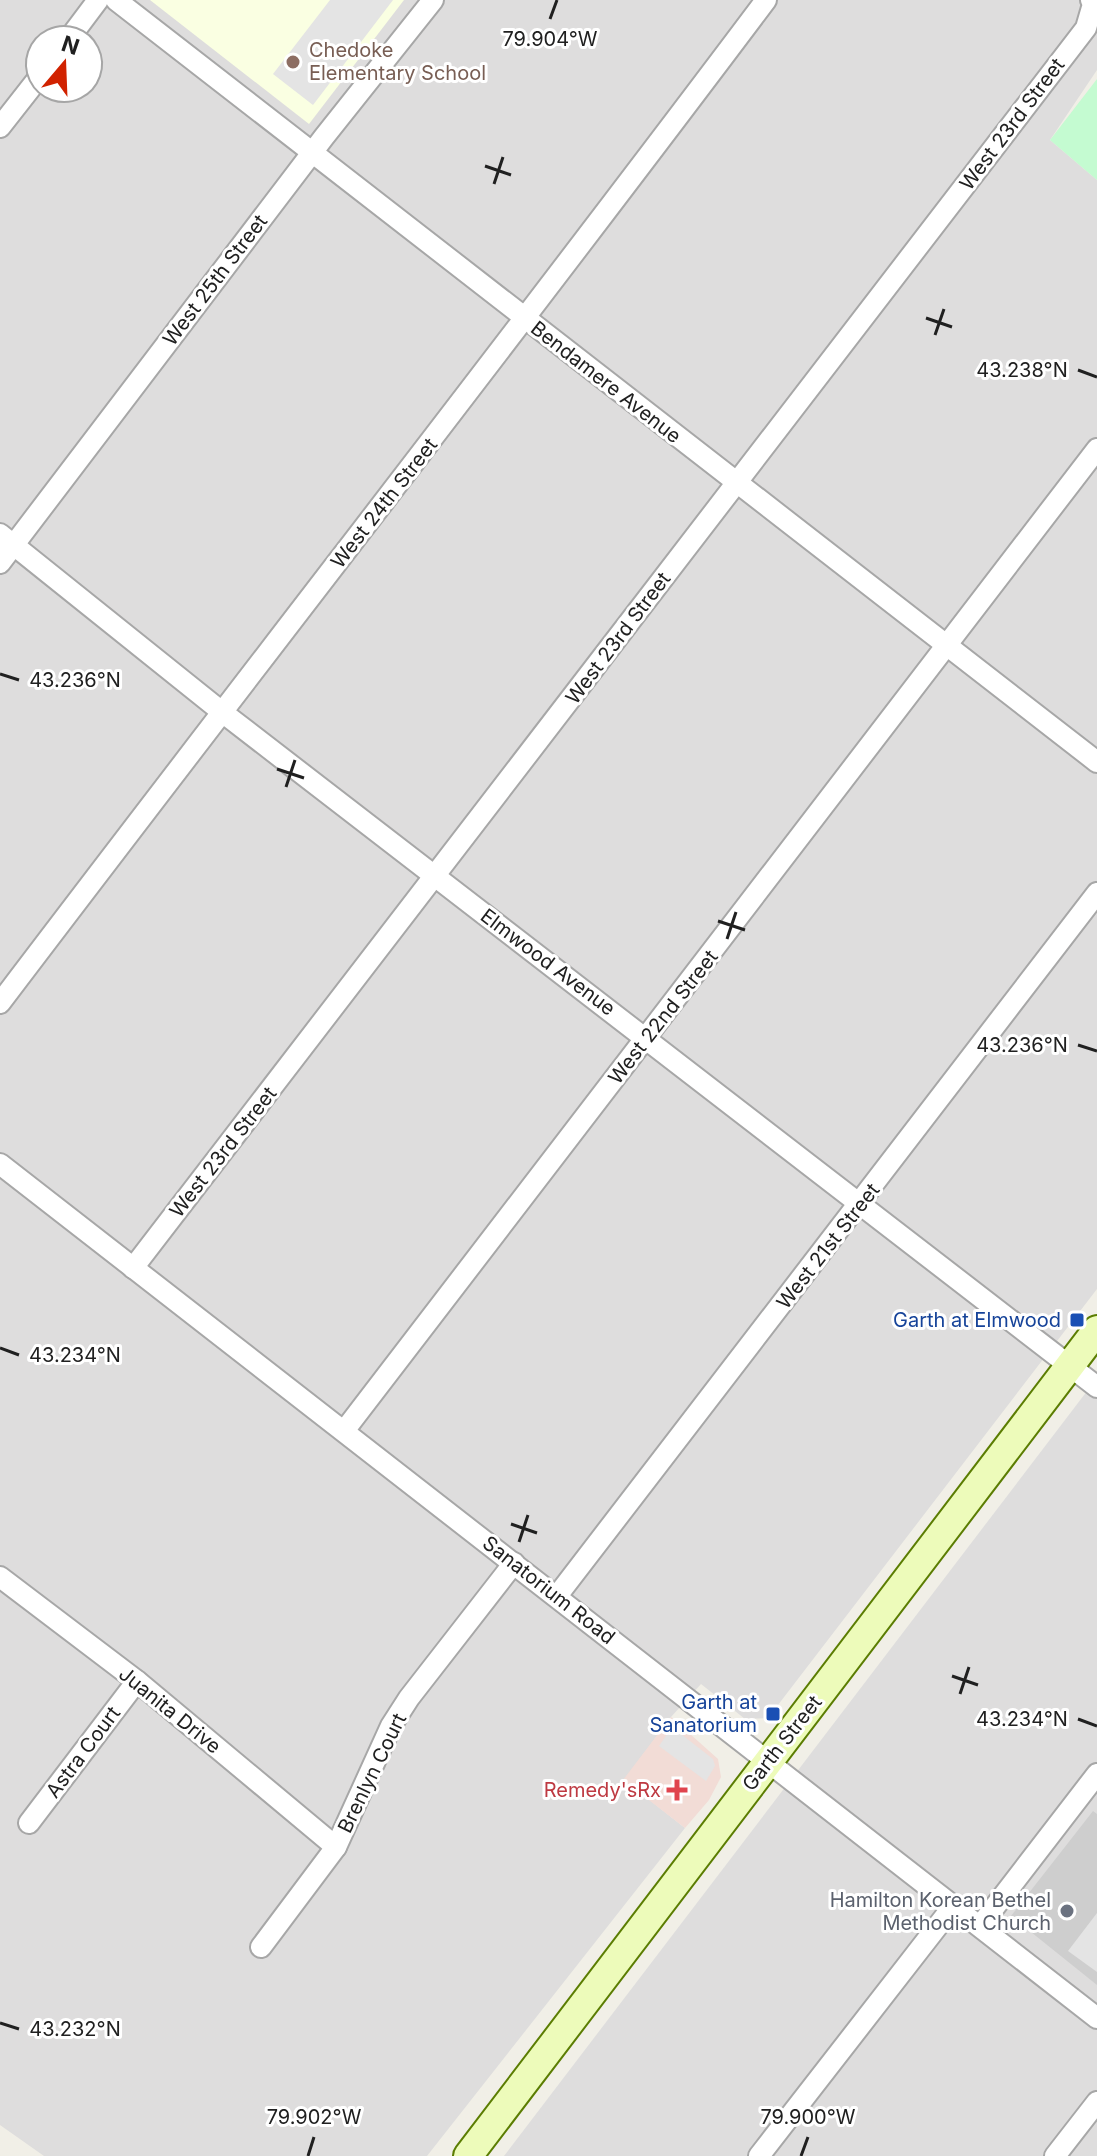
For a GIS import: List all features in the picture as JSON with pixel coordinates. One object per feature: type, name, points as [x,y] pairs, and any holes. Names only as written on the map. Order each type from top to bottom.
[{"type":"main road","name":"Garth Street","points":[[468,2156],[1097,1330]]},
{"type":"street","points":[[80,24],[98,0]]},
{"type":"street","name":"Bendamere Avenue","points":[[116,0],[1097,762]]},
{"type":"street","name":"West 25th Street","points":[[0,563],[7,540],[433,0]]},
{"type":"street","name":"West 24th Street","points":[[0,1003],[526,320],[766,0]]},
{"type":"street","name":"West 23rd Street","points":[[133,1268],[1086,28],[1092,2]]},
{"type":"street","points":[[0,127],[24,96]]},
{"type":"street","name":"West 22nd Street","points":[[344,1431],[1097,449]]},
{"type":"street","name":"Elmwood Avenue","points":[[7,540],[222,712],[1097,1387]]},
{"type":"street","name":"West 21st Street","points":[[557,1596],[1097,893]]},
{"type":"street","name":"Sanatorium Road","points":[[0,1164],[1097,2018]]},
{"type":"street","name":"Brenlyn Court","points":[[261,1947],[336,1847],[391,1726],[403,1707],[514,1563]]},
{"type":"street","name":"Juanita Drive","points":[[0,1577],[137,1681],[336,1847]]},
{"type":"street","name":"Astra Court","points":[[29,1823],[137,1681]]},
{"type":"street","points":[[980,1926],[1097,1774]]},
{"type":"street","points":[[759,2156],[954,1905]]},
{"type":"street","points":[[1055,2156],[1097,2102]]},
{"type":"shaded area","points":[[0,0],[1097,0],[1097,70],[1050,140],[1097,180],[1097,1289],[768,1718],[745,1719],[701,1684],[671,1717],[624,1780],[685,1828],[427,2156],[44,2156],[0,2125]]},
{"type":"shaded area","name":"Chedoke Elementary School","points":[[150,0],[404,0],[309,124]]},
{"type":"shaded area","points":[[330,0],[393,0],[313,105],[273,74]]},
{"type":"shaded area","points":[[1097,1378],[1097,2156],[504,2156]]},
{"type":"shaded area","points":[[671,1717],[718,1759],[721,1777],[709,1800],[685,1828],[623,1780]]},
{"type":"shaded area","points":[[672,1727],[713,1759],[715,1766],[706,1781],[659,1746]]},
{"type":"shaded area","points":[[1093,1811],[1097,1814],[1097,1985],[1011,1916]]},
{"type":"shaded area","points":[[1097,1913],[1097,1972],[1068,1951]]},
{"type":"green space","points":[[1097,79],[1097,180],[1050,140]]},
{"type":"place","name":"Chedoke Elementary School","points":[[293,62]]},
{"type":"place","name":"Garth at Elmwood","points":[[1077,1320]]},
{"type":"place","name":"Garth at Sanatorium","points":[[773,1714]]},
{"type":"place","name":"Remedy'sRx","points":[[677,1790]]},
{"type":"place","name":"Hamilton Korean Bethel Methodist Church","points":[[1067,1911]]}]
